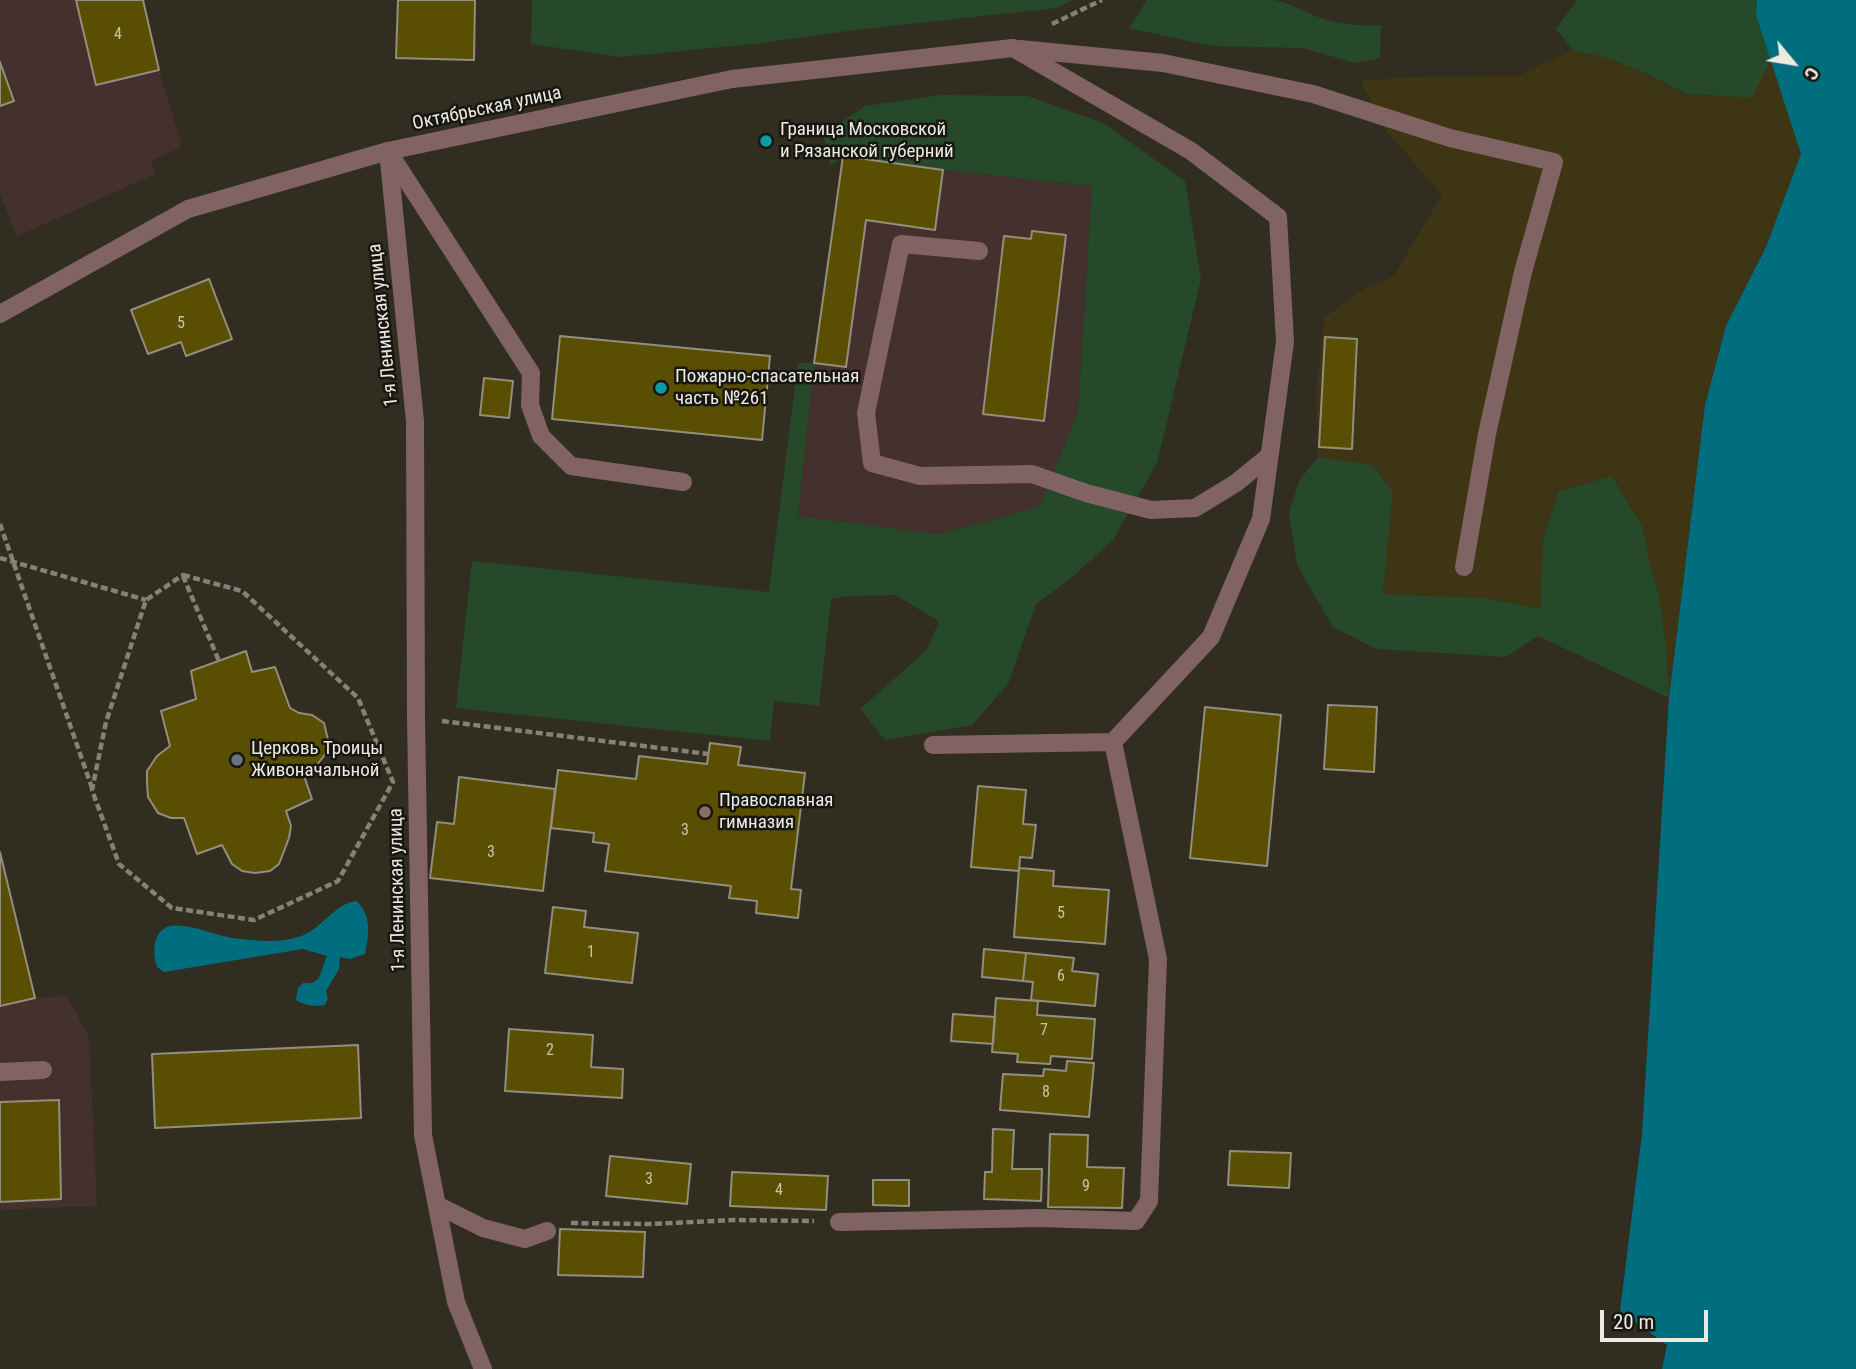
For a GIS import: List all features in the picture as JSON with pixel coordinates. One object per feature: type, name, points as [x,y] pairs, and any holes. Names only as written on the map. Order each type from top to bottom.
[{"type":"street","name":"Октябрьская улица","points":[[0,314],[188,209],[388,151],[732,79],[1013,48],[1163,63],[1299,91],[1450,138],[1554,162],[1523,272],[1487,434],[1464,567]]},
{"type":"street","points":[[933,745],[1113,742],[1211,637],[1261,519],[1285,342],[1278,217],[1191,151],[1013,48]]},
{"type":"street","points":[[388,151],[531,373],[530,405],[541,436],[571,466],[683,482]]},
{"type":"street","name":"1-я Ленинская улица","points":[[388,151],[415,421],[416,718],[423,1135],[456,1302],[483,1369]]},
{"type":"street","points":[[979,251],[901,244],[866,413],[872,463],[920,475],[1032,474],[1086,493],[1152,510],[1195,508],[1236,483],[1269,456]]},
{"type":"street","points":[[839,1222],[1039,1217],[1136,1221],[1149,1201],[1158,959],[1113,742]]},
{"type":"street","points":[[0,1072],[43,1070]]},
{"type":"street","points":[[437,1205],[483,1228],[524,1239],[547,1231]]},
{"type":"path","points":[[0,524],[92,790],[119,864],[172,908],[254,920],[338,881],[393,782],[358,698],[242,591],[183,575],[146,600],[106,722],[92,790]]},
{"type":"path","points":[[0,558],[146,600]]},
{"type":"path","points":[[183,575],[219,661]]},
{"type":"path","points":[[416,718],[708,754]]},
{"type":"path","points":[[547,1231],[573,1222],[839,1222]]},
{"type":"shaded area","points":[[0,0],[143,0],[159,70],[182,147],[151,161],[155,174],[16,237],[0,193]]},
{"type":"shaded area","points":[[843,156],[1092,186],[1078,412],[1040,507],[938,534],[798,516],[814,363]]},
{"type":"shaded area","points":[[67,996],[89,1037],[97,1206],[0,1210],[0,1006],[35,998]]},
{"type":"green space","points":[[532,0],[1073,0],[1057,8],[621,57],[531,44]]},
{"type":"green space","points":[[1147,0],[1274,0],[1336,22],[1381,25],[1380,58],[1355,63],[1303,48],[1212,46],[1129,28]]},
{"type":"green space","points":[[1577,0],[1757,0],[1756,15],[1771,60],[1752,98],[1686,94],[1610,59],[1573,50],[1556,29]]},
{"type":"green space","points":[[941,95],[1028,96],[1103,123],[1185,181],[1201,279],[1157,463],[1113,540],[1070,579],[1036,604],[1008,684],[972,725],[885,740],[860,709],[927,650],[939,621],[895,595],[847,596],[831,599],[819,706],[774,701],[770,741],[456,708],[472,561],[769,592],[798,363],[814,363],[798,516],[938,534],[1040,507],[1078,412],[1092,186],[843,156],[831,165],[823,135],[865,106]]},
{"type":"green space","points":[[1318,457],[1373,465],[1393,492],[1383,594],[1487,598],[1540,609],[1543,539],[1558,491],[1612,476],[1643,527],[1659,596],[1666,643],[1669,698],[1538,636],[1506,657],[1376,649],[1333,627],[1297,565],[1289,513],[1299,481]]},
{"type":"sand","points":[[1573,50],[1610,59],[1686,94],[1752,98],[1771,60],[1801,154],[1766,247],[1726,326],[1705,404],[1669,698],[1666,643],[1659,596],[1643,527],[1612,476],[1558,491],[1543,539],[1540,609],[1487,598],[1383,594],[1393,492],[1373,465],[1318,457],[1316,392],[1325,317],[1361,291],[1394,276],[1442,195],[1384,128],[1361,81],[1412,77],[1517,76]]},
{"type":"water","points":[[1757,0],[1856,0],[1856,1369],[1662,1369],[1667,1345],[1620,1311],[1642,1134],[1669,698],[1705,405],[1726,326],[1766,247],[1801,154],[1756,15]]},
{"type":"water","points":[[356,901],[367,918],[365,954],[350,959],[340,957],[339,969],[326,991],[328,998],[325,1005],[310,1005],[296,1000],[298,988],[303,983],[313,983],[319,978],[327,956],[303,949],[164,972],[157,967],[154,951],[156,940],[161,931],[171,926],[179,925],[241,939],[283,940],[306,934],[340,907]]},
{"type":"building","points":[[76,0],[143,0],[159,70],[96,85]]},
{"type":"building","points":[[398,0],[475,0],[474,60],[396,58]]},
{"type":"building","points":[[0,62],[14,101],[0,106]]},
{"type":"building","points":[[843,156],[943,170],[935,230],[866,220],[846,367],[814,363]]},
{"type":"building","points":[[1032,231],[1066,235],[1044,421],[983,414],[1004,236],[1031,239]]},
{"type":"building","points":[[209,279],[232,339],[186,356],[181,342],[148,354],[131,310]]},
{"type":"building","name":"Пожарно-спасательная часть №261","points":[[560,336],[770,356],[762,440],[552,419]]},
{"type":"building","points":[[1325,337],[1357,339],[1352,449],[1319,447]]},
{"type":"building","points":[[484,378],[513,381],[509,418],[480,415]]},
{"type":"building","name":"Церковь Троицы Живоначальной","points":[[246,651],[252,672],[275,667],[290,708],[312,715],[324,723],[329,744],[317,765],[303,773],[312,799],[286,811],[291,826],[279,864],[270,871],[255,873],[242,871],[232,864],[222,845],[197,854],[184,818],[171,818],[158,813],[148,797],[147,783],[147,771],[157,756],[170,746],[161,711],[196,699],[191,671]]},
{"type":"building","points":[[1328,705],[1377,707],[1374,772],[1324,769]]},
{"type":"building","points":[[1205,707],[1281,715],[1267,866],[1190,858]]},
{"type":"building","points":[[710,743],[741,747],[738,765],[805,773],[791,889],[801,890],[798,918],[756,913],[757,901],[729,898],[731,886],[605,871],[609,844],[593,842],[594,833],[551,828],[558,770],[636,779],[639,756],[707,764]]},
{"type":"building","points":[[459,777],[555,789],[543,891],[430,878],[437,822],[454,824]]},
{"type":"building","points":[[978,786],[1026,790],[1023,824],[1036,825],[1032,858],[1020,857],[1019,871],[971,867]]},
{"type":"building","points":[[0,852],[35,998],[0,1006]]},
{"type":"building","points":[[1019,868],[1054,871],[1053,886],[1109,890],[1105,944],[1014,937]]},
{"type":"building","points":[[553,907],[586,911],[584,927],[638,933],[632,983],[545,973]]},
{"type":"building","points":[[984,949],[1026,953],[1023,981],[982,977]]},
{"type":"building","points":[[1026,953],[1074,958],[1072,971],[1098,974],[1095,1006],[1031,1000],[1033,982],[1023,981]]},
{"type":"building","points":[[996,998],[1038,1001],[1037,1015],[1095,1019],[1092,1059],[1051,1056],[1050,1064],[1017,1062],[1018,1054],[992,1052]]},
{"type":"building","points":[[953,1014],[995,1017],[993,1044],[951,1041]]},
{"type":"building","points":[[509,1029],[593,1035],[591,1067],[623,1069],[622,1098],[505,1091]]},
{"type":"building","points":[[358,1045],[361,1118],[155,1128],[152,1054]]},
{"type":"building","points":[[1067,1061],[1094,1063],[1089,1117],[1000,1110],[1003,1074],[1043,1076],[1044,1069],[1066,1071]]},
{"type":"building","points":[[59,1100],[61,1199],[0,1202],[0,1102]]},
{"type":"building","points":[[993,1129],[1014,1130],[1012,1169],[1042,1169],[1041,1201],[984,1199],[985,1172],[992,1172]]},
{"type":"building","points":[[1050,1134],[1088,1135],[1087,1167],[1124,1168],[1122,1208],[1048,1207]]},
{"type":"building","points":[[1230,1151],[1291,1153],[1289,1188],[1228,1185]]},
{"type":"building","points":[[610,1156],[691,1164],[687,1204],[606,1196]]},
{"type":"building","points":[[732,1172],[828,1176],[826,1210],[730,1206]]},
{"type":"building","points":[[873,1180],[909,1180],[909,1206],[873,1205]]},
{"type":"building","points":[[560,1229],[645,1232],[643,1277],[558,1275]]},
{"type":"place","name":"Граница Московской и Рязанской губерний","points":[[766,141]]},
{"type":"place","name":"Пожарно-спасательная часть №261","points":[[661,388]]},
{"type":"place","name":"Церковь Троицы Живоначальной","points":[[237,760]]},
{"type":"place","name":"Православная гимназия","points":[[705,812]]}]
